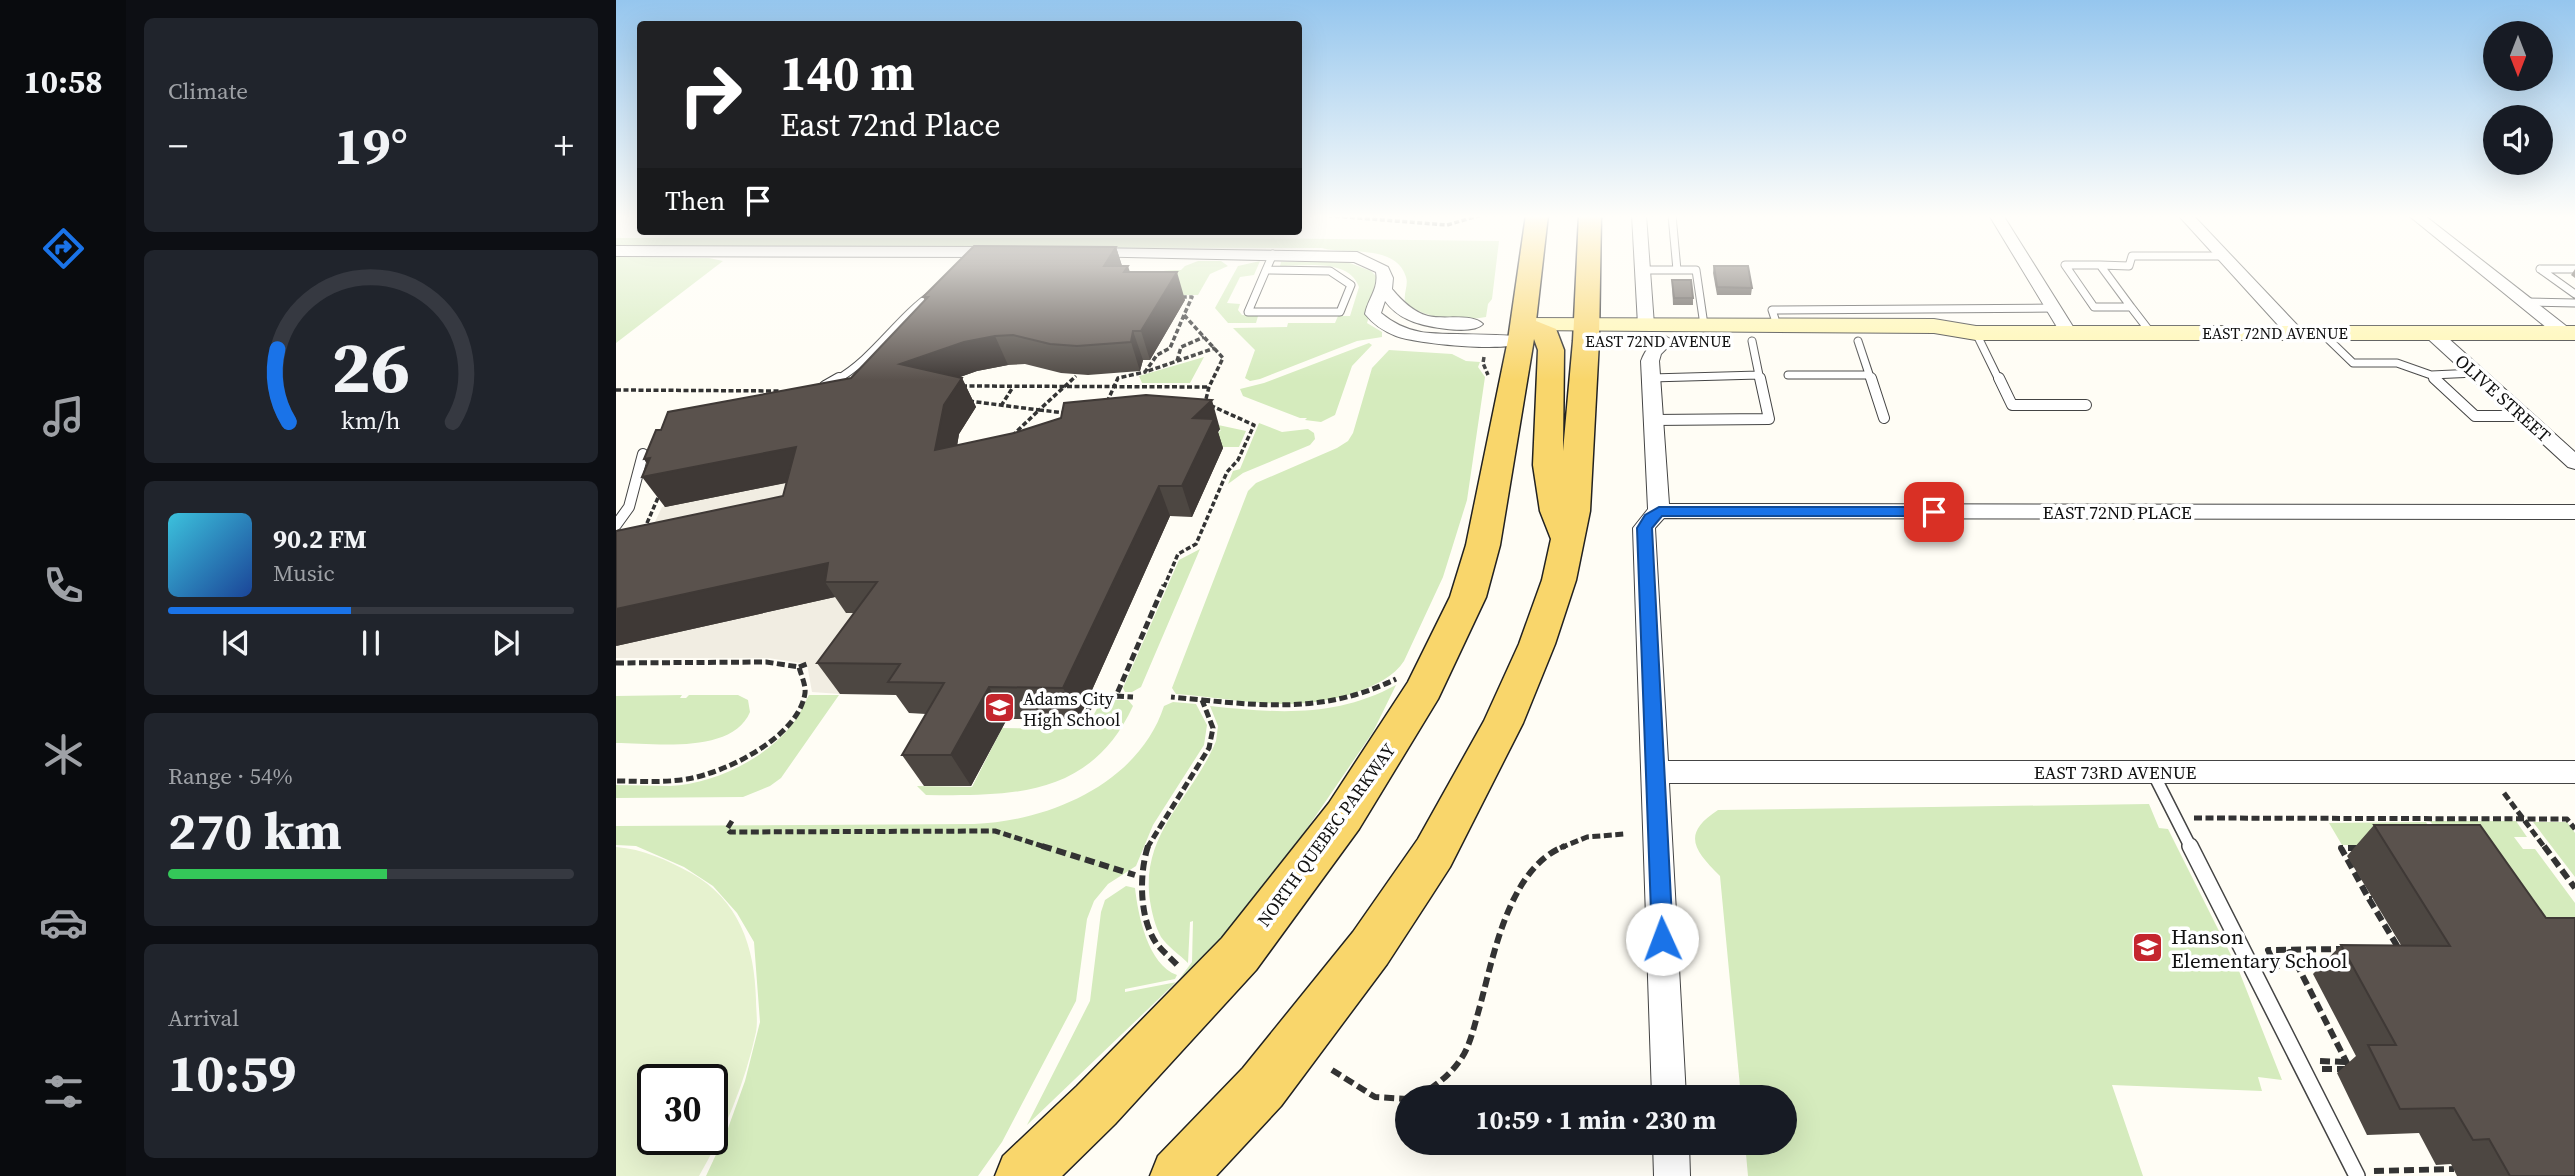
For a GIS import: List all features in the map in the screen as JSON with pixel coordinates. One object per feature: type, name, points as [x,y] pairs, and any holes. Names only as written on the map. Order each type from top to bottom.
[{"type":"main road","name":"NORTH QUEBEC PARKWAY","points":[[1023,1176],[1096,1105],[1239,954],[1331,834],[1409,717],[1445,648],[1476,573],[1537,332],[1537,270]]},
{"type":"main road","points":[[1551,270],[1547,305],[1549,314],[1537,332],[1548,472],[1559,522],[1568,542]]},
{"type":"main road","points":[[1178,1176],[1262,1087],[1370,948],[1434,853],[1503,723],[1537,644],[1568,542],[1577,481],[1588,270]]},
{"type":"main road","name":"EAST 72ND AVENUE","points":[[1586,333],[1646,326],[1704,325],[1934,326],[1976,333],[2570,333]]},
{"type":"main road","points":[[1537,332],[1586,333]]},
{"type":"main road","name":"EAST 72ND AVENUE","points":[[1586,333],[1665,341],[1939,341],[1976,333]]},
{"type":"street","points":[[1383,270],[1386,279],[1385,291],[1374,305],[1373,314],[1379,321],[1399,332],[1439,339],[1537,332]]},
{"type":"street","points":[[1643,270],[1646,326]]},
{"type":"street","points":[[2030,270],[2069,333]]},
{"type":"street","points":[[2235,270],[2295,333]]},
{"type":"street","points":[[2484,270],[2570,333]]},
{"type":"street","name":"OLIVE STREET","points":[[2432,333],[2575,463]]},
{"type":"street","points":[[1665,341],[1650,357],[1659,512],[1650,518],[1644,528],[1669,1085]]},
{"type":"street","name":"EAST 72ND PLACE","points":[[1659,512],[2575,512]]},
{"type":"street","name":"EAST 73RD AVENUE","points":[[1656,772],[2575,772]]},
{"type":"street","points":[[1671,1155],[1672,1176]]},
{"type":"lane","points":[[1266,270],[1330,271],[1351,285],[1340,312],[1248,312],[1266,270]]},
{"type":"lane","points":[[1643,270],[1696,270],[1704,325]]},
{"type":"lane","points":[[2068,270],[2094,307],[2131,307]]},
{"type":"lane","points":[[2104,270],[2151,333]]},
{"type":"lane","points":[[2541,270],[2575,294]]},
{"type":"lane","points":[[821,388],[845,375],[908,311],[944,286]]},
{"type":"lane","points":[[2525,302],[2575,303]]},
{"type":"lane","points":[[1777,325],[1772,310],[2054,308]]},
{"type":"lane","points":[[1976,333],[2012,405],[2086,405]]},
{"type":"lane","points":[[2322,333],[2353,363],[2397,363],[2431,375],[2476,373]]},
{"type":"lane","points":[[1653,420],[1769,419],[1752,341]]},
{"type":"lane","points":[[1858,341],[1884,418]]},
{"type":"lane","points":[[1651,378],[1759,375]]},
{"type":"lane","points":[[1788,375],[1869,375]]},
{"type":"lane","points":[[2431,375],[2475,416],[2524,416]]},
{"type":"lane","points":[[616,525],[629,507],[643,453]]},
{"type":"lane","points":[[2153,772],[2357,1176]]},
{"type":"path","points":[[1169,298],[1192,298],[1170,348]]},
{"type":"path","points":[[1116,696],[1178,554],[1196,544],[1227,472],[1238,460],[1254,425],[1205,403],[1209,387],[1223,358],[1184,316]]},
{"type":"path","points":[[1145,372],[1157,355],[1204,337]]},
{"type":"path","points":[[1177,361],[1181,347]]},
{"type":"path","points":[[1105,407],[1118,378],[1145,372],[1215,348]]},
{"type":"path","points":[[1483,359],[1489,376]]},
{"type":"path","points":[[1011,437],[1076,376]]},
{"type":"path","points":[[960,386],[1209,387]]},
{"type":"path","points":[[1001,406],[1013,387]]},
{"type":"path","points":[[1139,387],[1143,397]]},
{"type":"path","points":[[616,390],[780,391]]},
{"type":"path","points":[[967,401],[1076,414]]},
{"type":"path","points":[[1216,415],[1226,414]]},
{"type":"path","points":[[649,533],[642,534],[663,485]]},
{"type":"path","points":[[616,663],[766,662],[799,667],[807,664]]},
{"type":"path","points":[[616,781],[697,778],[747,757],[770,742],[795,714],[805,692],[799,667]]},
{"type":"path","points":[[1171,697],[1281,708],[1304,707],[1378,690],[1403,675]]},
{"type":"path","points":[[1086,715],[1094,697],[1133,697]]},
{"type":"path","points":[[1179,968],[1156,942],[1146,919],[1142,873],[1147,848],[1154,833],[1209,748],[1213,728],[1202,700]]},
{"type":"path","points":[[2175,818],[2567,819],[2575,829]]},
{"type":"path","points":[[2427,818],[2433,828]]},
{"type":"path","points":[[2524,819],[2575,888]]},
{"type":"path","points":[[732,821],[727,829],[730,832],[995,831],[1135,875]]},
{"type":"path","points":[[1435,1085],[1444,1079],[1466,1051],[1509,903],[1523,878],[1541,859],[1559,846],[1600,833],[1624,834]]},
{"type":"path","points":[[2367,848],[2341,848],[2400,949],[2386,949]]},
{"type":"path","points":[[2289,949],[2348,1065]]},
{"type":"path","points":[[2279,975],[2268,950],[2344,949]]},
{"type":"path","points":[[2321,1072],[2316,1061],[2362,1069]]},
{"type":"path","points":[[1332,1070],[1375,1099],[1395,1101]]},
{"type":"path","points":[[2368,1158],[2374,1171],[2399,1173],[2454,1169]]},
{"type":"green space","points":[[616,270],[711,270],[616,343]]},
{"type":"green space","points":[[1181,270],[1219,270],[1210,274],[1198,295],[1139,295],[1156,274]]},
{"type":"green space","points":[[1236,270],[1256,270],[1254,275],[1240,277],[1227,303],[1240,304],[1238,310],[1242,315],[1258,316],[1256,323],[1228,323],[1215,308]]},
{"type":"green space","points":[[1342,270],[1368,270],[1378,278],[1367,323],[1382,332],[1382,337],[1357,341],[1260,379],[1250,381],[1245,378],[1255,350],[1233,328],[1287,327],[1288,323],[1335,323],[1338,316],[1350,316],[1359,287]]},
{"type":"green space","points":[[1402,270],[1496,270],[1492,299],[1488,304],[1486,317],[1465,319],[1434,316],[1406,304],[1406,277]]},
{"type":"green space","points":[[1369,343],[1372,345],[1352,366],[1335,415],[1321,422],[1305,420],[1307,418],[1300,418],[1243,396],[1240,389],[1264,383]]},
{"type":"green space","points":[[1389,350],[1452,354],[1466,361],[1480,362],[1478,367],[1485,377],[1467,500],[1443,577],[1404,661],[1383,680],[1369,687],[1320,701],[1276,704],[1176,694],[1172,688],[1248,491],[1256,483],[1348,441],[1353,433],[1372,368]]},
{"type":"green space","points":[[1204,357],[1190,383],[1142,383],[1139,376]]},
{"type":"green space","points":[[1209,423],[1246,431],[1239,447],[1203,447],[1221,430],[1205,427]]},
{"type":"green space","points":[[1259,423],[1282,432],[1308,429],[1314,433],[1315,439],[1310,445],[1243,473],[1228,484],[1233,471],[1240,469]]},
{"type":"green space","points":[[1200,549],[1141,687],[1125,692],[1123,688],[1179,560]]},
{"type":"green space","points":[[1396,685],[1373,732],[1304,833],[1217,943],[1179,980],[1192,962],[1193,921],[1190,922],[1188,963],[1159,933],[1150,901],[1149,877],[1160,835],[1216,741],[1218,726],[1210,706],[1282,711],[1328,708],[1373,696]]},
{"type":"green space","points":[[682,695],[680,698],[689,695],[738,695],[748,700],[750,712],[741,726],[727,735],[709,741],[670,745],[616,743],[616,696]]},
{"type":"green space","points":[[809,695],[839,695],[781,778],[770,786],[743,797],[616,798],[616,785],[670,786],[703,781],[752,760],[790,727]]},
{"type":"green space","points":[[1110,700],[1128,700],[1133,706],[1116,736],[1095,758],[1072,774],[1046,785],[1019,791],[958,795],[926,795],[917,786],[972,787],[1002,728],[1086,729],[1099,705]]},
{"type":"green space","points":[[1173,702],[1196,704],[1207,725],[1204,745],[1153,825],[1136,866],[1108,884],[1094,901],[1087,919],[1076,1001],[1002,1142],[978,1176],[706,1176],[716,1155],[728,1155],[728,1128],[745,1081],[760,1022],[754,942],[737,913],[713,886],[684,867],[636,846],[616,845],[616,826],[974,824],[1032,815],[1061,806],[1088,793],[1113,776],[1134,757],[1152,733],[1164,706]]},
{"type":"green space","points":[[2149,804],[2159,828],[2168,829],[2239,971],[2282,1080],[2258,1077],[2262,1091],[2112,1085],[2143,1176],[1748,1176],[1746,1155],[1797,1155],[1797,1085],[1740,1085],[1720,876],[1698,850],[1695,842],[1699,827],[1718,810]]},
{"type":"green space","points":[[2430,821],[2516,821],[2527,837],[2514,837],[2523,849],[2535,849],[2575,903],[2575,958],[2469,879]]},
{"type":"green space","points":[[2426,822],[2441,846],[2342,845],[2329,823]]},
{"type":"green space","points":[[2533,822],[2567,822],[2575,833],[2575,877]]},
{"type":"green space","points":[[616,847],[645,853],[673,864],[708,884],[732,911],[748,944],[755,980],[756,1032],[728,1119],[728,1064],[637,1064],[637,1155],[710,1155],[699,1176],[616,1176]]},
{"type":"green space","points":[[1126,886],[1135,888],[1146,938],[1159,961],[1177,975],[1175,979],[1125,989],[1125,992],[1176,982],[1027,1125],[1090,1001],[1101,912],[1105,900]]},
{"type":"shaded area","points":[[815,477],[803,527],[616,559],[646,541],[662,507]]},
{"type":"shaded area","points":[[848,594],[896,613],[840,694],[812,692],[807,664],[768,658],[616,658],[616,646]]},
{"type":"building","points":[[950,270],[1177,272],[1141,331],[1133,331],[1131,342],[1077,346],[1050,344],[1013,335],[995,336],[964,342],[900,364],[962,378],[944,405],[935,450],[1014,433],[1061,418],[1064,403],[1146,395],[1212,400],[1193,418],[1214,419],[1182,486],[1159,486],[1063,688],[989,687],[951,755],[902,755],[944,683],[888,682],[900,664],[817,663],[877,582],[825,582],[828,563],[616,609],[616,531],[783,496],[796,447],[642,477],[650,458],[644,459],[656,430],[661,430],[668,412],[851,378],[928,297],[923,297]]},
{"type":"building","points":[[1715,270],[1749,270],[1752,288],[1717,287]]},
{"type":"building","points":[[1672,280],[1691,280],[1693,298],[1674,298]]},
{"type":"building","points":[[2374,825],[2480,825],[2546,918],[2575,918],[2575,1176],[2510,1176],[2489,1139],[2473,1140],[2454,1108],[2400,1109],[2368,1045],[2396,1045],[2341,945],[2450,946]]},
{"type":"place","name":"Adams City High School","points":[[1000,708]]},
{"type":"place","name":"Hanson Elementary School","points":[[2148,948]]},
{"type":"route","points":[[1662,939],[1644,528],[1650,518],[1659,512],[1934,512]]}]
